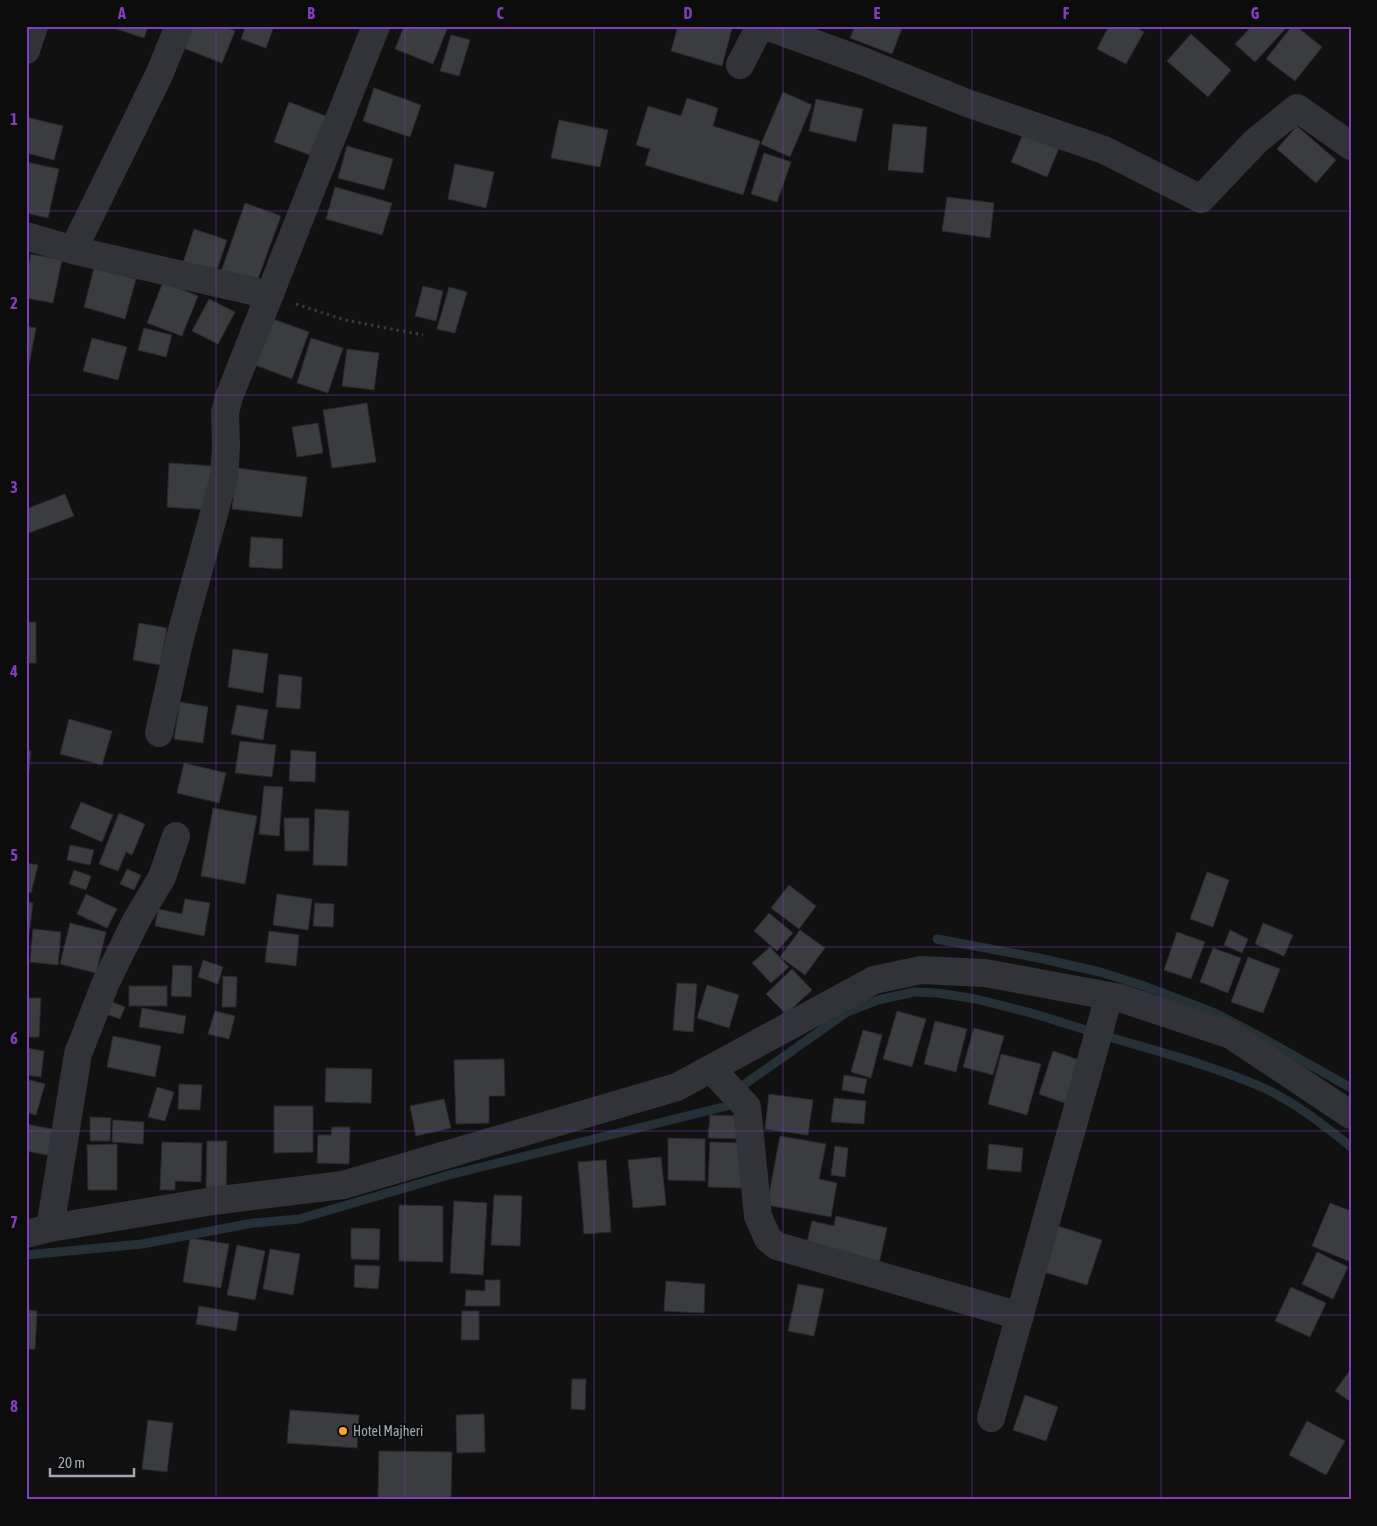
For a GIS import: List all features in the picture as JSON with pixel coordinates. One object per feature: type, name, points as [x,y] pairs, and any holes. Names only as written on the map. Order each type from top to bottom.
[{"type":"street","points":[[26,50],[34,26]]},
{"type":"street","points":[[73,250],[159,75],[179,26]]},
{"type":"street","points":[[159,733],[180,638],[224,477],[226,447],[225,412],[229,397],[376,26]]},
{"type":"street","points":[[740,65],[760,26]]},
{"type":"street","points":[[766,26],[860,60],[967,103],[1104,150],[1201,199],[1256,141],[1297,108],[1351,146]]},
{"type":"street","points":[[26,236],[73,250],[270,295]]},
{"type":"street","points":[[176,836],[162,877],[136,921],[106,982],[78,1054],[38,1231],[213,1201],[343,1185],[677,1087],[874,980],[920,970],[985,973],[1120,998],[1231,1036],[1351,1115]]},
{"type":"street","points":[[991,1418],[1109,996]]},
{"type":"street","points":[[711,1069],[747,1106],[758,1216],[768,1239],[778,1246],[1020,1316]]},
{"type":"path","points":[[270,295],[345,320],[423,335]]},
{"type":"building","points":[[107,26],[148,26],[144,38]]},
{"type":"building","points":[[186,26],[223,26],[235,31],[222,63],[178,46]]},
{"type":"building","points":[[246,26],[274,26],[266,48],[241,39]]},
{"type":"building","points":[[404,26],[441,26],[447,29],[433,64],[395,49]]},
{"type":"building","points":[[678,26],[725,26],[732,28],[722,66],[671,51]]},
{"type":"building","points":[[855,26],[903,26],[892,54],[850,38]]},
{"type":"building","points":[[1109,26],[1134,26],[1144,32],[1126,64],[1097,49]]},
{"type":"building","points":[[1252,26],[1288,26],[1255,62],[1235,44]]},
{"type":"building","points":[[1292,26],[1296,26],[1322,47],[1295,81],[1266,59]]},
{"type":"building","points":[[1191,34],[1231,70],[1208,97],[1167,61]]},
{"type":"building","points":[[451,35],[470,40],[459,76],[440,71]]},
{"type":"building","points":[[374,88],[421,105],[410,137],[363,121]]},
{"type":"building","points":[[783,92],[812,105],[790,157],[761,144]]},
{"type":"building","points":[[687,98],[718,108],[713,126],[760,141],[743,195],[645,165],[650,149],[636,145],[648,106],[681,116]]},
{"type":"building","points":[[816,99],[863,109],[856,142],[809,131]]},
{"type":"building","points":[[289,102],[326,116],[310,155],[274,142]]},
{"type":"building","points":[[26,117],[63,126],[54,160],[26,153]]},
{"type":"building","points":[[559,120],[608,130],[600,167],[551,158]]},
{"type":"building","points":[[893,124],[927,127],[923,173],[888,170]]},
{"type":"building","points":[[1297,126],[1336,160],[1316,183],[1277,149]]},
{"type":"building","points":[[1026,127],[1062,141],[1047,177],[1011,162]]},
{"type":"building","points":[[347,146],[393,159],[384,190],[338,178]]},
{"type":"building","points":[[764,153],[791,162],[777,202],[751,194]]},
{"type":"building","points":[[26,162],[59,169],[48,218],[26,213]]},
{"type":"building","points":[[455,164],[494,172],[486,208],[448,199]]},
{"type":"building","points":[[335,187],[392,203],[382,235],[326,219]]},
{"type":"building","points":[[947,197],[994,203],[990,238],[942,231]]},
{"type":"building","points":[[245,203],[281,216],[256,284],[221,272]]},
{"type":"building","points":[[194,229],[227,240],[215,276],[182,266]]},
{"type":"building","points":[[31,254],[62,260],[53,303],[26,298],[26,276]]},
{"type":"building","points":[[94,268],[136,279],[125,319],[84,307]]},
{"type":"building","points":[[163,282],[198,296],[182,336],[147,323]]},
{"type":"building","points":[[423,286],[443,291],[436,321],[415,316]]},
{"type":"building","points":[[449,287],[467,292],[455,333],[437,329]]},
{"type":"building","points":[[209,299],[235,312],[218,344],[192,331]]},
{"type":"building","points":[[273,319],[309,332],[292,379],[255,365]]},
{"type":"building","points":[[26,326],[36,328],[29,365],[26,365]]},
{"type":"building","points":[[144,328],[172,335],[166,357],[138,350]]},
{"type":"building","points":[[92,338],[127,347],[118,380],[83,371]]},
{"type":"building","points":[[311,338],[343,348],[328,393],[297,383]]},
{"type":"building","points":[[347,349],[379,353],[374,390],[342,386]]},
{"type":"building","points":[[367,403],[376,462],[332,468],[323,410]]},
{"type":"building","points":[[318,423],[323,453],[297,457],[292,427]]},
{"type":"building","points":[[169,463],[213,466],[210,510],[167,507]]},
{"type":"building","points":[[237,468],[307,477],[302,517],[232,509]]},
{"type":"building","points":[[65,494],[74,516],[26,534],[26,509]]},
{"type":"building","points":[[251,537],[283,539],[282,569],[249,567]]},
{"type":"building","points":[[26,622],[36,622],[36,663],[26,663]]},
{"type":"building","points":[[139,623],[167,628],[160,665],[133,660]]},
{"type":"building","points":[[233,649],[268,654],[263,693],[228,687]]},
{"type":"building","points":[[279,674],[302,677],[300,709],[276,707]]},
{"type":"building","points":[[180,702],[208,707],[203,743],[174,739]]},
{"type":"building","points":[[237,705],[268,710],[263,740],[231,734]]},
{"type":"building","points":[[69,719],[112,731],[102,765],[60,754]]},
{"type":"building","points":[[240,741],[276,745],[272,777],[235,773]]},
{"type":"building","points":[[291,750],[316,752],[315,782],[289,781]]},
{"type":"building","points":[[26,751],[31,751],[28,781],[26,781]]},
{"type":"building","points":[[184,763],[226,773],[219,803],[177,793]]},
{"type":"building","points":[[264,786],[283,787],[279,836],[259,834]]},
{"type":"building","points":[[81,802],[113,815],[102,842],[70,828]]},
{"type":"building","points":[[213,808],[257,816],[245,884],[201,876]]},
{"type":"building","points":[[315,809],[349,811],[347,866],[313,865]]},
{"type":"building","points":[[119,813],[145,824],[132,855],[126,852],[118,871],[99,864]]},
{"type":"building","points":[[284,818],[309,818],[309,851],[285,851]]},
{"type":"building","points":[[70,845],[94,850],[90,865],[67,860]]},
{"type":"building","points":[[26,863],[38,865],[31,893],[26,891]]},
{"type":"building","points":[[127,869],[141,875],[134,890],[120,884]]},
{"type":"building","points":[[74,870],[91,876],[86,890],[69,884]]},
{"type":"building","points":[[1207,872],[1229,880],[1213,927],[1190,919]]},
{"type":"building","points":[[789,885],[816,906],[799,929],[771,908]]},
{"type":"building","points":[[86,894],[117,909],[107,928],[77,914]]},
{"type":"building","points":[[277,894],[312,899],[308,930],[273,925]]},
{"type":"building","points":[[185,899],[210,903],[204,936],[155,926],[158,909],[182,914]]},
{"type":"building","points":[[26,902],[33,903],[29,935],[26,935]]},
{"type":"building","points":[[315,903],[334,904],[333,927],[313,926]]},
{"type":"building","points":[[769,913],[793,933],[777,951],[754,931]]},
{"type":"building","points":[[70,923],[106,932],[96,973],[60,964]]},
{"type":"building","points":[[1263,923],[1293,935],[1284,956],[1255,944]]},
{"type":"building","points":[[33,929],[61,932],[58,965],[30,962]]},
{"type":"building","points":[[800,930],[825,948],[805,975],[780,957]]},
{"type":"building","points":[[1230,930],[1248,939],[1242,953],[1224,945]]},
{"type":"building","points":[[269,931],[299,935],[296,966],[265,962]]},
{"type":"building","points":[[1177,932],[1205,942],[1191,979],[1164,970]]},
{"type":"building","points":[[770,947],[789,967],[771,983],[752,963]]},
{"type":"building","points":[[1213,948],[1241,958],[1228,993],[1200,982]]},
{"type":"building","points":[[1248,957],[1280,969],[1263,1013],[1231,1002]]},
{"type":"building","points":[[203,960],[223,967],[218,984],[198,977]]},
{"type":"building","points":[[173,965],[192,966],[191,997],[171,996]]},
{"type":"building","points":[[792,969],[812,990],[786,1014],[766,994]]},
{"type":"building","points":[[223,976],[237,977],[236,1007],[222,1007]]},
{"type":"building","points":[[677,983],[697,984],[693,1032],[673,1030]]},
{"type":"building","points":[[707,985],[739,995],[729,1028],[697,1018]]},
{"type":"building","points":[[129,986],[167,986],[167,1006],[129,1006]]},
{"type":"building","points":[[26,998],[41,998],[39,1037],[26,1037]]},
{"type":"building","points":[[104,999],[125,1007],[120,1019],[98,1011]]},
{"type":"building","points":[[142,1008],[186,1016],[183,1034],[139,1027]]},
{"type":"building","points":[[215,1011],[235,1016],[229,1039],[208,1034]]},
{"type":"building","points":[[897,1011],[926,1019],[912,1067],[883,1059]]},
{"type":"building","points":[[935,1021],[967,1029],[956,1072],[924,1064]]},
{"type":"building","points":[[974,1028],[1004,1036],[993,1075],[963,1067]]},
{"type":"building","points":[[863,1030],[882,1035],[871,1078],[851,1072]]},
{"type":"building","points":[[113,1036],[161,1046],[155,1077],[107,1067]]},
{"type":"building","points":[[26,1048],[44,1051],[41,1077],[26,1075]]},
{"type":"building","points":[[1053,1051],[1085,1062],[1070,1105],[1039,1094]]},
{"type":"building","points":[[1001,1054],[1041,1064],[1027,1115],[988,1104]]},
{"type":"building","points":[[504,1059],[505,1096],[489,1096],[489,1123],[456,1124],[454,1060]]},
{"type":"building","points":[[326,1068],[372,1069],[371,1103],[325,1102]]},
{"type":"building","points":[[844,1075],[867,1079],[864,1094],[842,1090]]},
{"type":"building","points":[[26,1079],[45,1084],[36,1115],[26,1112]]},
{"type":"building","points":[[179,1084],[202,1085],[200,1110],[178,1109]]},
{"type":"building","points":[[157,1087],[174,1092],[165,1121],[148,1117]]},
{"type":"building","points":[[769,1094],[813,1100],[808,1135],[765,1129]]},
{"type":"building","points":[[834,1098],[866,1101],[864,1124],[831,1122]]},
{"type":"building","points":[[444,1099],[451,1128],[416,1136],[410,1106]]},
{"type":"building","points":[[274,1106],[313,1106],[313,1152],[274,1153]]},
{"type":"building","points":[[710,1115],[745,1116],[744,1139],[708,1138]]},
{"type":"building","points":[[90,1117],[111,1118],[110,1141],[90,1141]]},
{"type":"building","points":[[113,1120],[144,1122],[143,1144],[112,1142]]},
{"type":"building","points":[[26,1124],[62,1131],[58,1157],[26,1151]]},
{"type":"building","points":[[332,1127],[350,1127],[349,1164],[317,1163],[318,1135],[331,1135]]},
{"type":"building","points":[[780,1136],[826,1144],[819,1179],[837,1183],[831,1217],[767,1205]]},
{"type":"building","points":[[668,1138],[705,1139],[705,1181],[668,1180]]},
{"type":"building","points":[[207,1141],[227,1141],[226,1188],[206,1188]]},
{"type":"building","points":[[162,1142],[202,1143],[201,1182],[175,1181],[175,1190],[160,1190]]},
{"type":"building","points":[[710,1142],[743,1143],[741,1188],[708,1187]]},
{"type":"building","points":[[117,1144],[117,1190],[88,1190],[87,1145]]},
{"type":"building","points":[[989,1144],[1023,1148],[1021,1172],[987,1169]]},
{"type":"building","points":[[835,1146],[848,1148],[845,1177],[831,1175]]},
{"type":"building","points":[[661,1157],[666,1205],[633,1208],[628,1160]]},
{"type":"building","points":[[606,1160],[611,1232],[584,1234],[578,1162]]},
{"type":"building","points":[[494,1195],[522,1196],[520,1246],[491,1245]]},
{"type":"building","points":[[454,1201],[487,1203],[483,1275],[450,1273]]},
{"type":"building","points":[[1330,1203],[1351,1211],[1351,1262],[1312,1246]]},
{"type":"building","points":[[399,1205],[443,1206],[443,1262],[399,1261]]},
{"type":"building","points":[[836,1216],[887,1228],[878,1268],[805,1251],[812,1221],[834,1226]]},
{"type":"building","points":[[1058,1226],[1102,1240],[1087,1285],[1044,1272]]},
{"type":"building","points":[[351,1228],[380,1229],[379,1260],[351,1259]]},
{"type":"building","points":[[190,1238],[229,1244],[221,1288],[183,1282]]},
{"type":"building","points":[[237,1245],[265,1251],[255,1300],[227,1295]]},
{"type":"building","points":[[270,1249],[300,1254],[293,1295],[263,1289]]},
{"type":"building","points":[[1317,1252],[1348,1267],[1333,1299],[1302,1284]]},
{"type":"building","points":[[355,1265],[380,1266],[378,1289],[354,1287]]},
{"type":"building","points":[[485,1280],[500,1280],[500,1306],[465,1306],[466,1290],[485,1291]]},
{"type":"building","points":[[666,1281],[705,1284],[704,1313],[664,1311]]},
{"type":"building","points":[[798,1284],[824,1289],[814,1336],[788,1331]]},
{"type":"building","points":[[1291,1287],[1326,1303],[1310,1337],[1275,1321]]},
{"type":"building","points":[[199,1306],[239,1313],[236,1331],[196,1324]]},
{"type":"building","points":[[26,1310],[37,1311],[35,1349],[26,1349]]},
{"type":"building","points":[[462,1311],[479,1311],[479,1340],[461,1340]]},
{"type":"building","points":[[1351,1369],[1351,1402],[1335,1391]]},
{"type":"building","points":[[572,1379],[586,1379],[585,1410],[571,1409]]},
{"type":"building","points":[[1025,1395],[1058,1407],[1046,1441],[1013,1430]]},
{"type":"building","points":[[290,1410],[359,1415],[357,1448],[287,1443]]},
{"type":"building","points":[[484,1414],[485,1452],[457,1453],[456,1415]]},
{"type":"building","points":[[148,1420],[173,1423],[167,1472],[142,1469]]},
{"type":"building","points":[[1307,1421],[1345,1441],[1326,1475],[1289,1455]]},
{"type":"building","points":[[379,1451],[452,1452],[451,1500],[378,1499]]},
{"type":"waterway","points":[[937,939],[1039,958],[1100,972],[1144,986],[1215,1013],[1351,1088]]},
{"type":"waterway","points":[[745,1084],[847,1012],[878,1000],[914,992],[938,993],[976,999],[1035,1014],[1089,1031]]},
{"type":"waterway","points":[[1106,1036],[1207,1066],[1266,1089],[1310,1115],[1351,1147]]},
{"type":"waterway","points":[[26,1255],[142,1244],[253,1223],[299,1219],[449,1175],[727,1106]]},
{"type":"place","name":"Hotel Majheri","points":[[343,1431]]}]
